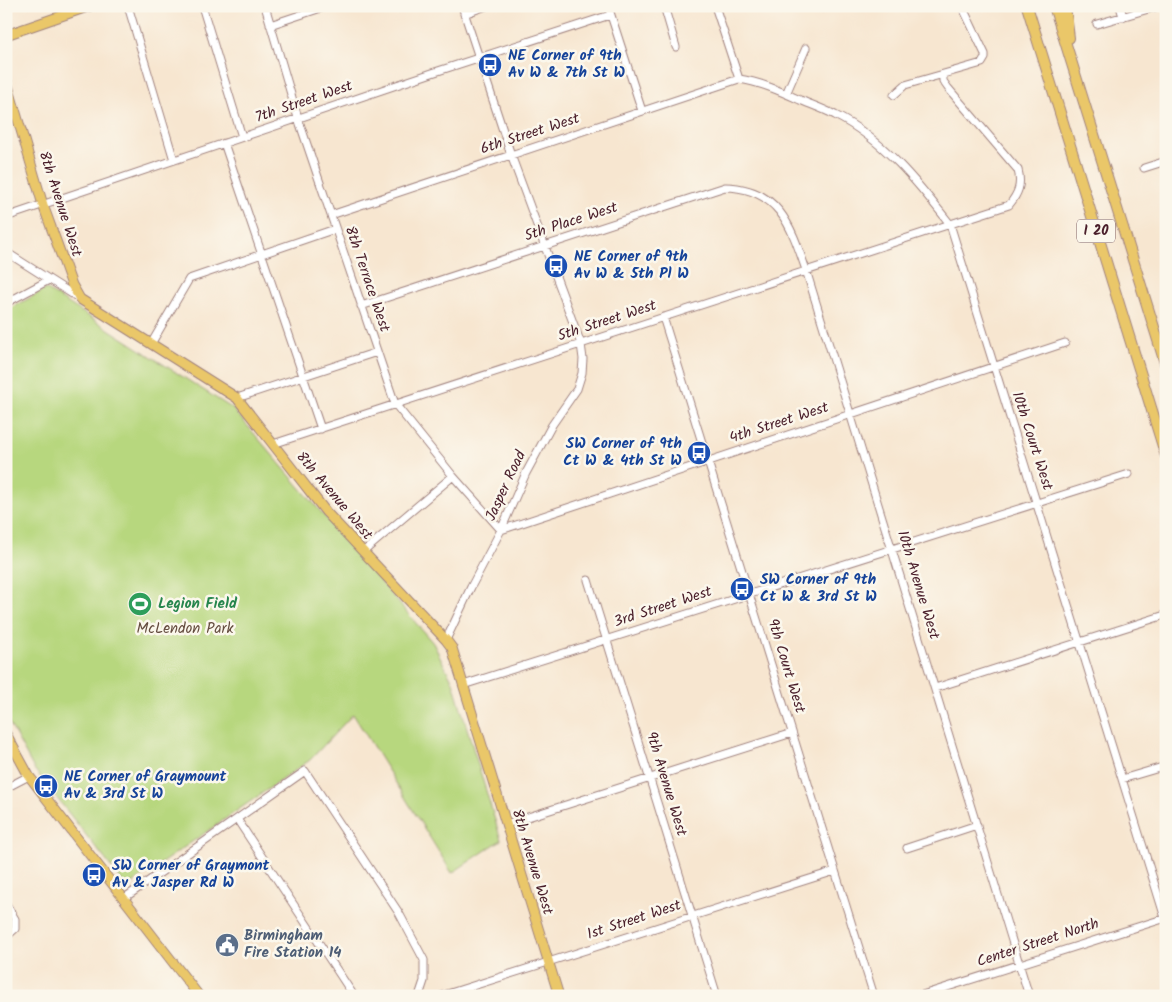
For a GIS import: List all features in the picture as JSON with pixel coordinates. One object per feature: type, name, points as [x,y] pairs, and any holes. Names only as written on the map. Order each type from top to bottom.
[{"type":"highway","name":"I 20","points":[[1026,6],[1166,456]]},
{"type":"highway","name":"I 20","points":[[1054,6],[1166,366]]},
{"type":"highway","points":[[1065,6],[1078,86]]},
{"type":"main road","points":[[6,35],[90,6]]},
{"type":"main road","name":"8th Avenue West","points":[[6,79],[43,205],[72,285],[80,299],[237,398],[326,512],[452,648],[559,996]]},
{"type":"main road","points":[[6,734],[28,776],[199,996]]},
{"type":"street","points":[[128,6],[174,160]]},
{"type":"street","points":[[202,6],[242,137]]},
{"type":"street","name":"8th Terrace West","points":[[265,6],[298,118],[395,404],[501,530]]},
{"type":"street","points":[[270,25],[327,6]]},
{"type":"street","points":[[462,6],[511,155],[581,344]]},
{"type":"street","points":[[464,14],[486,6]]},
{"type":"street","points":[[608,6],[642,112]]},
{"type":"street","points":[[664,6],[676,47]]},
{"type":"street","points":[[715,6],[739,79]]},
{"type":"street","points":[[894,95],[905,85],[982,63],[985,54],[962,6]]},
{"type":"street","points":[[1120,6],[1123,16]]},
{"type":"street","points":[[1097,24],[1158,6]]},
{"type":"street","name":"7th Street West","points":[[6,217],[610,15]]},
{"type":"street","points":[[786,94],[806,48]]},
{"type":"street","name":"5th Street West","points":[[273,444],[1009,205],[1018,193],[1020,178],[1018,170],[948,88],[943,81],[944,75]]},
{"type":"street","name":"10th Court West","points":[[739,79],[786,94],[835,115],[861,130],[884,149],[919,184],[950,224],[1165,919]]},
{"type":"street","name":"6th Street West","points":[[330,215],[739,79]]},
{"type":"street","points":[[224,143],[321,429]]},
{"type":"street","points":[[1144,168],[1166,161]]},
{"type":"street","name":"5th Place West","points":[[361,306],[725,187],[737,187],[754,192],[764,197],[784,216]]},
{"type":"street","name":"10th Avenue West","points":[[784,216],[793,231],[806,270],[1029,996]]},
{"type":"street","points":[[151,344],[189,279],[335,229]]},
{"type":"street","points":[[6,252],[80,299]]},
{"type":"street","points":[[6,303],[49,280]]},
{"type":"street","name":"9th Court West","points":[[663,317],[874,996]]},
{"type":"street","name":"4th Street West","points":[[501,530],[1065,343]]},
{"type":"street","name":"Jasper Road","points":[[446,640],[501,530],[526,473],[552,424],[576,389],[582,373],[581,344]]},
{"type":"street","points":[[237,398],[377,352]]},
{"type":"street","name":"3rd Street West","points":[[463,685],[1129,474]]},
{"type":"street","points":[[363,552],[454,476]]},
{"type":"street","name":"9th Avenue West","points":[[588,580],[717,996]]},
{"type":"street","points":[[935,688],[1165,615]]},
{"type":"street","points":[[506,824],[792,733]]},
{"type":"street","points":[[1122,779],[1166,766]]},
{"type":"street","points":[[123,899],[305,771],[399,913],[424,960],[424,981],[419,996]]},
{"type":"street","points":[[6,788],[28,776]]},
{"type":"street","points":[[238,819],[354,996]]},
{"type":"street","points":[[907,848],[977,826]]},
{"type":"street","name":"1st Street West","points":[[441,996],[835,871]]},
{"type":"street","points":[[6,904],[15,919],[15,929],[6,937]]},
{"type":"street","name":"Center Street North","points":[[919,996],[1165,919]]},
{"type":"green space","name":"McLendon Park","points":[[46,289],[233,409],[433,643],[453,682],[501,840],[452,873],[353,714],[310,760],[127,887],[34,769],[6,717],[6,311]]},
{"type":"place","name":"NE Corner of 9th Av W & 7th St W","points":[[490,65]]},
{"type":"place","name":"NE Corner of 9th Av W & 5th Pl W","points":[[556,266]]},
{"type":"place","name":"SW Corner of 9th Ct W & 4th St W","points":[[699,453]]},
{"type":"place","name":"SW Corner of 9th Ct W & 3rd St W","points":[[742,589]]},
{"type":"place","name":"Legion Field","points":[[140,604]]},
{"type":"place","name":"NE Corner of Graymount Av & 3rd St W","points":[[46,786]]},
{"type":"place","name":"SW Corner of Graymont Av & Jasper Rd W","points":[[94,875]]},
{"type":"place","name":"Birmingham Fire Station 14","points":[[227,945]]}]
